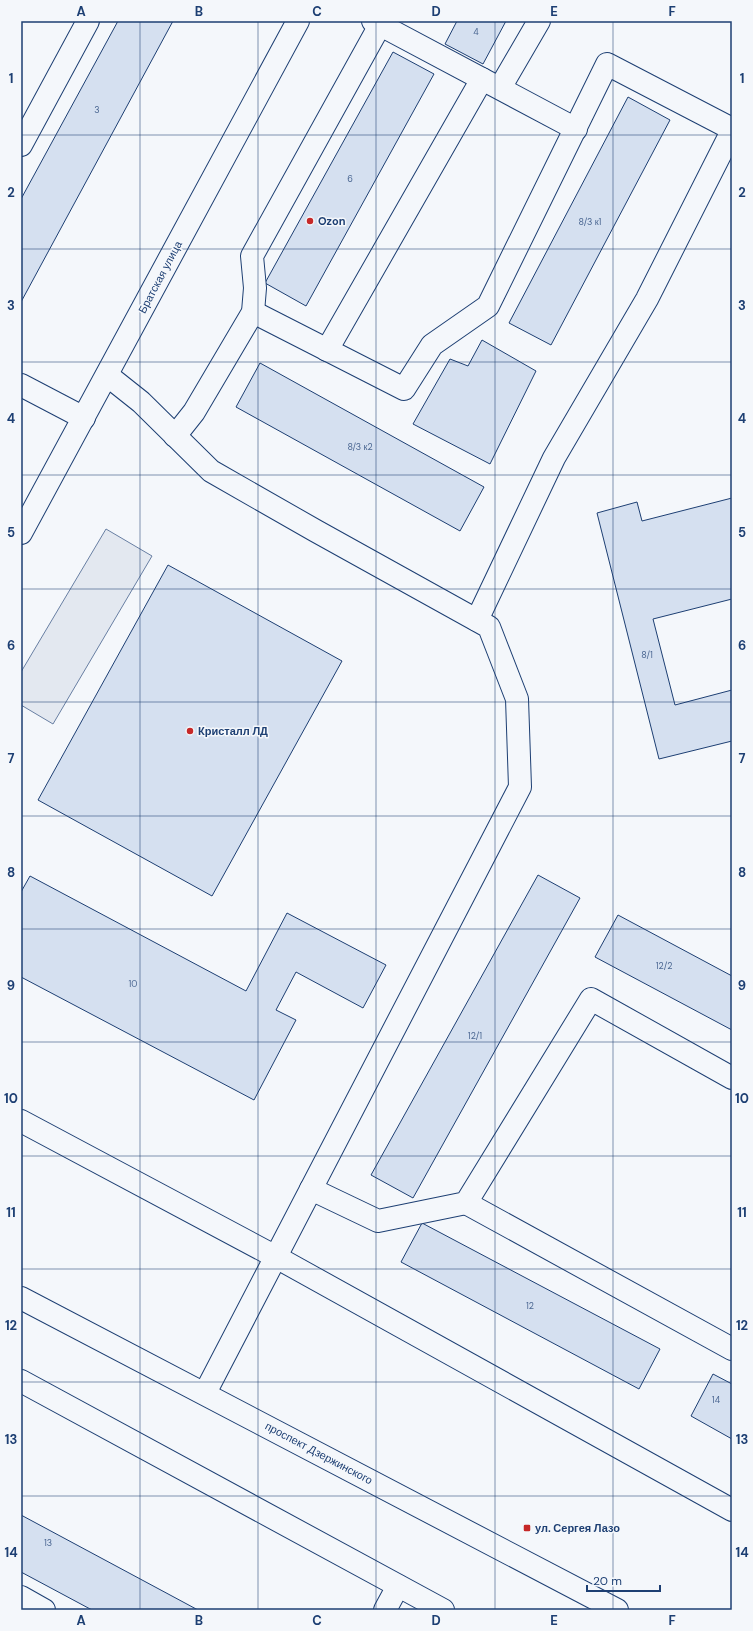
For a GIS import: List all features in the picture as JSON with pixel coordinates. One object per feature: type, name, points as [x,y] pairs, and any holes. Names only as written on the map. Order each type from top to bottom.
[{"type":"street","points":[[21,145],[88,21]]},
{"type":"street","name":"Братская улица","points":[[21,534],[298,21]]},
{"type":"street","points":[[327,350],[491,84],[539,21]]},
{"type":"street","points":[[175,436],[194,412],[252,312],[255,288],[252,256],[376,23],[576,129]]},
{"type":"street","points":[[252,312],[404,389],[432,345],[488,306],[607,64],[732,130],[647,299],[554,458],[477,620]]},
{"type":"street","points":[[107,375],[141,402],[211,471],[489,627],[517,699],[520,787],[205,1393]]},
{"type":"street","points":[[21,385],[84,418]]},
{"type":"street","points":[[466,1203],[591,999],[732,1078]]},
{"type":"street","points":[[21,1121],[276,1257],[732,1510]]},
{"type":"street","points":[[312,1189],[378,1221],[466,1203],[732,1349]]},
{"type":"street","name":"проспект Дзержинского","points":[[21,1298],[205,1393],[616,1610]]},
{"type":"street","points":[[21,1381],[443,1610]]},
{"type":"street","points":[[385,1610],[398,1586]]},
{"type":"street","points":[[21,1597],[44,1610]]},
{"type":"shaded area","points":[[106,529],[152,556],[53,724],[21,705],[21,672]]},
{"type":"building","points":[[118,21],[173,21],[21,302],[21,199]]},
{"type":"building","points":[[457,21],[506,21],[483,64],[445,44]]},
{"type":"building","points":[[393,52],[434,74],[306,306],[265,283]]},
{"type":"building","points":[[628,97],[670,120],[551,345],[509,323]]},
{"type":"building","points":[[482,340],[536,371],[490,464],[413,424],[450,359],[468,366]]},
{"type":"building","points":[[260,363],[484,487],[460,531],[236,407]]},
{"type":"building","points":[[732,498],[732,599],[653,619],[675,705],[732,690],[732,741],[659,759],[597,513],[637,502],[642,521]]},
{"type":"building","name":"Кристалл ЛД","points":[[168,565],[342,661],[212,896],[38,800]]},
{"type":"building","points":[[538,875],[580,898],[413,1198],[371,1175]]},
{"type":"building","points":[[30,876],[246,991],[287,913],[386,965],[363,1008],[296,972],[276,1010],[296,1020],[254,1100],[21,977],[21,892]]},
{"type":"building","points":[[618,915],[732,976],[732,1030],[595,957]]},
{"type":"building","points":[[422,1223],[660,1349],[639,1389],[401,1262]]},
{"type":"building","points":[[713,1374],[732,1384],[732,1439],[691,1416]]},
{"type":"building","points":[[21,1515],[198,1610],[92,1610],[21,1572]]},
{"type":"place","name":"Ozon","points":[[310,221]]},
{"type":"place","name":"Кристалл ЛД","points":[[190,731]]},
{"type":"place","name":"ул. Сергея Лазо","points":[[527,1528]]}]
